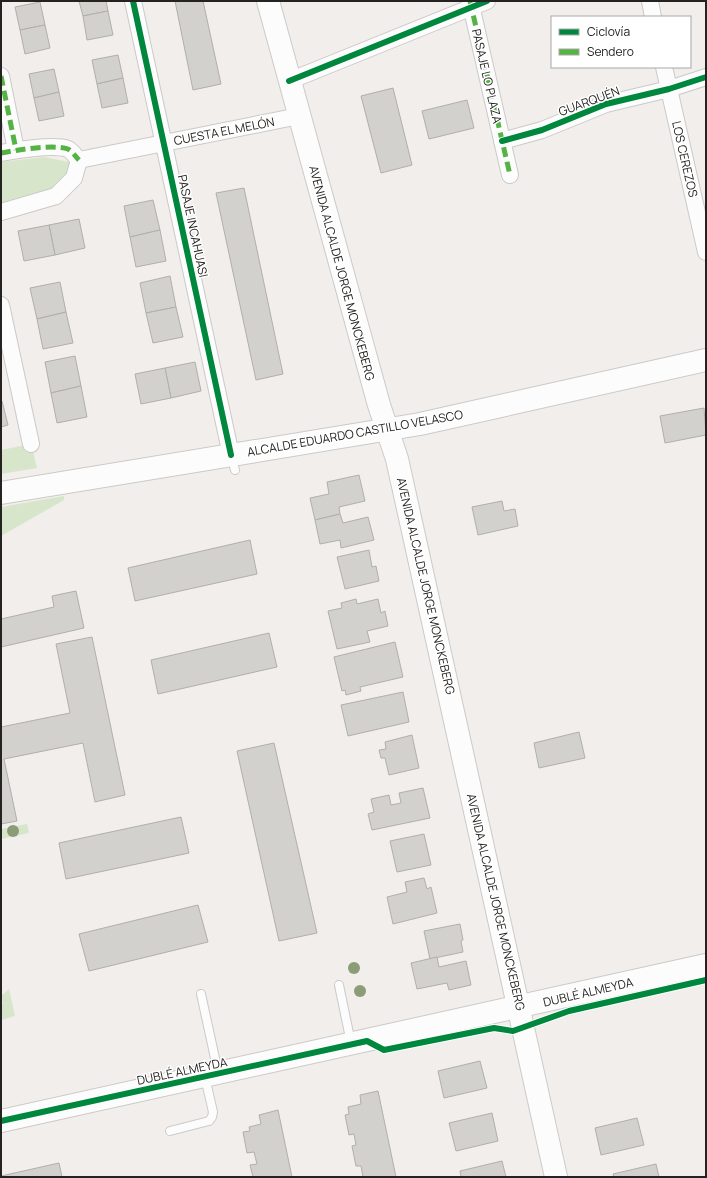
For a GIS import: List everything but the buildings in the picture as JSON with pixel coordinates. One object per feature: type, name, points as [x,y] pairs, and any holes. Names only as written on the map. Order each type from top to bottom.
[{"type":"main road","name":"AVENIDA ALCALDE JORGE MONCKEBERG","points":[[268,1],[379,405],[397,459],[520,1007],[556,1177]]},
{"type":"main road","name":"ALCALDE EDUARDO CASTILLO VELASCO","points":[[1,493],[233,463],[706,360]]},
{"type":"main road","name":"DUBLÉ ALMEYDA","points":[[1,1121],[706,965]]},
{"type":"street","name":"PASAJE INCAHUASI","points":[[133,1],[233,463]]},
{"type":"street","points":[[290,81],[471,4],[487,1]]},
{"type":"street","points":[[650,1],[653,16]]},
{"type":"street","name":"PASAJE LO PLAZA","points":[[471,4],[510,175]]},
{"type":"street","name":"LOS CEREZOS","points":[[664,68],[706,252]]},
{"type":"street","points":[[1,76],[8,151],[59,148],[70,150],[79,160],[74,178],[56,196],[1,212]]},
{"type":"street","name":"GUARQUÉN","points":[[502,141],[542,130],[606,104],[669,89],[706,77]]},
{"type":"street","name":"CUESTA EL MELÓN","points":[[79,160],[299,116]]},
{"type":"street","points":[[1,305],[31,444]]},
{"type":"lane","points":[[339,985],[351,1044]]},
{"type":"lane","points":[[170,1131],[209,1121],[212,1117],[212,1075],[201,994]]},
{"type":"green space","points":[[44,157],[69,162],[69,173],[50,191],[1,205],[1,162]]},
{"type":"green space","points":[[31,444],[37,468],[1,474],[1,450]]},
{"type":"green space","points":[[64,496],[64,500],[1,536],[1,507]]},
{"type":"green space","points":[[27,824],[29,833],[1,839],[1,829]]},
{"type":"green space","points":[[9,989],[15,1016],[1,1020],[1,1005],[3,1004],[1,996]]},
{"type":"marked path","points":[[470,1],[510,175]]},
{"type":"marked path","points":[[1,76],[16,150]]},
{"type":"marked path","points":[[1,153],[16,150],[54,147],[68,149],[79,160]]},
{"type":"cycle path","points":[[133,1],[231,455]]},
{"type":"cycle path","points":[[289,81],[487,1]]},
{"type":"cycle path","points":[[502,141],[542,130],[606,104],[669,89],[706,77]]},
{"type":"cycle path","points":[[1,1121],[367,1041],[384,1050],[494,1028],[513,1031],[569,1011],[706,980]]}]
